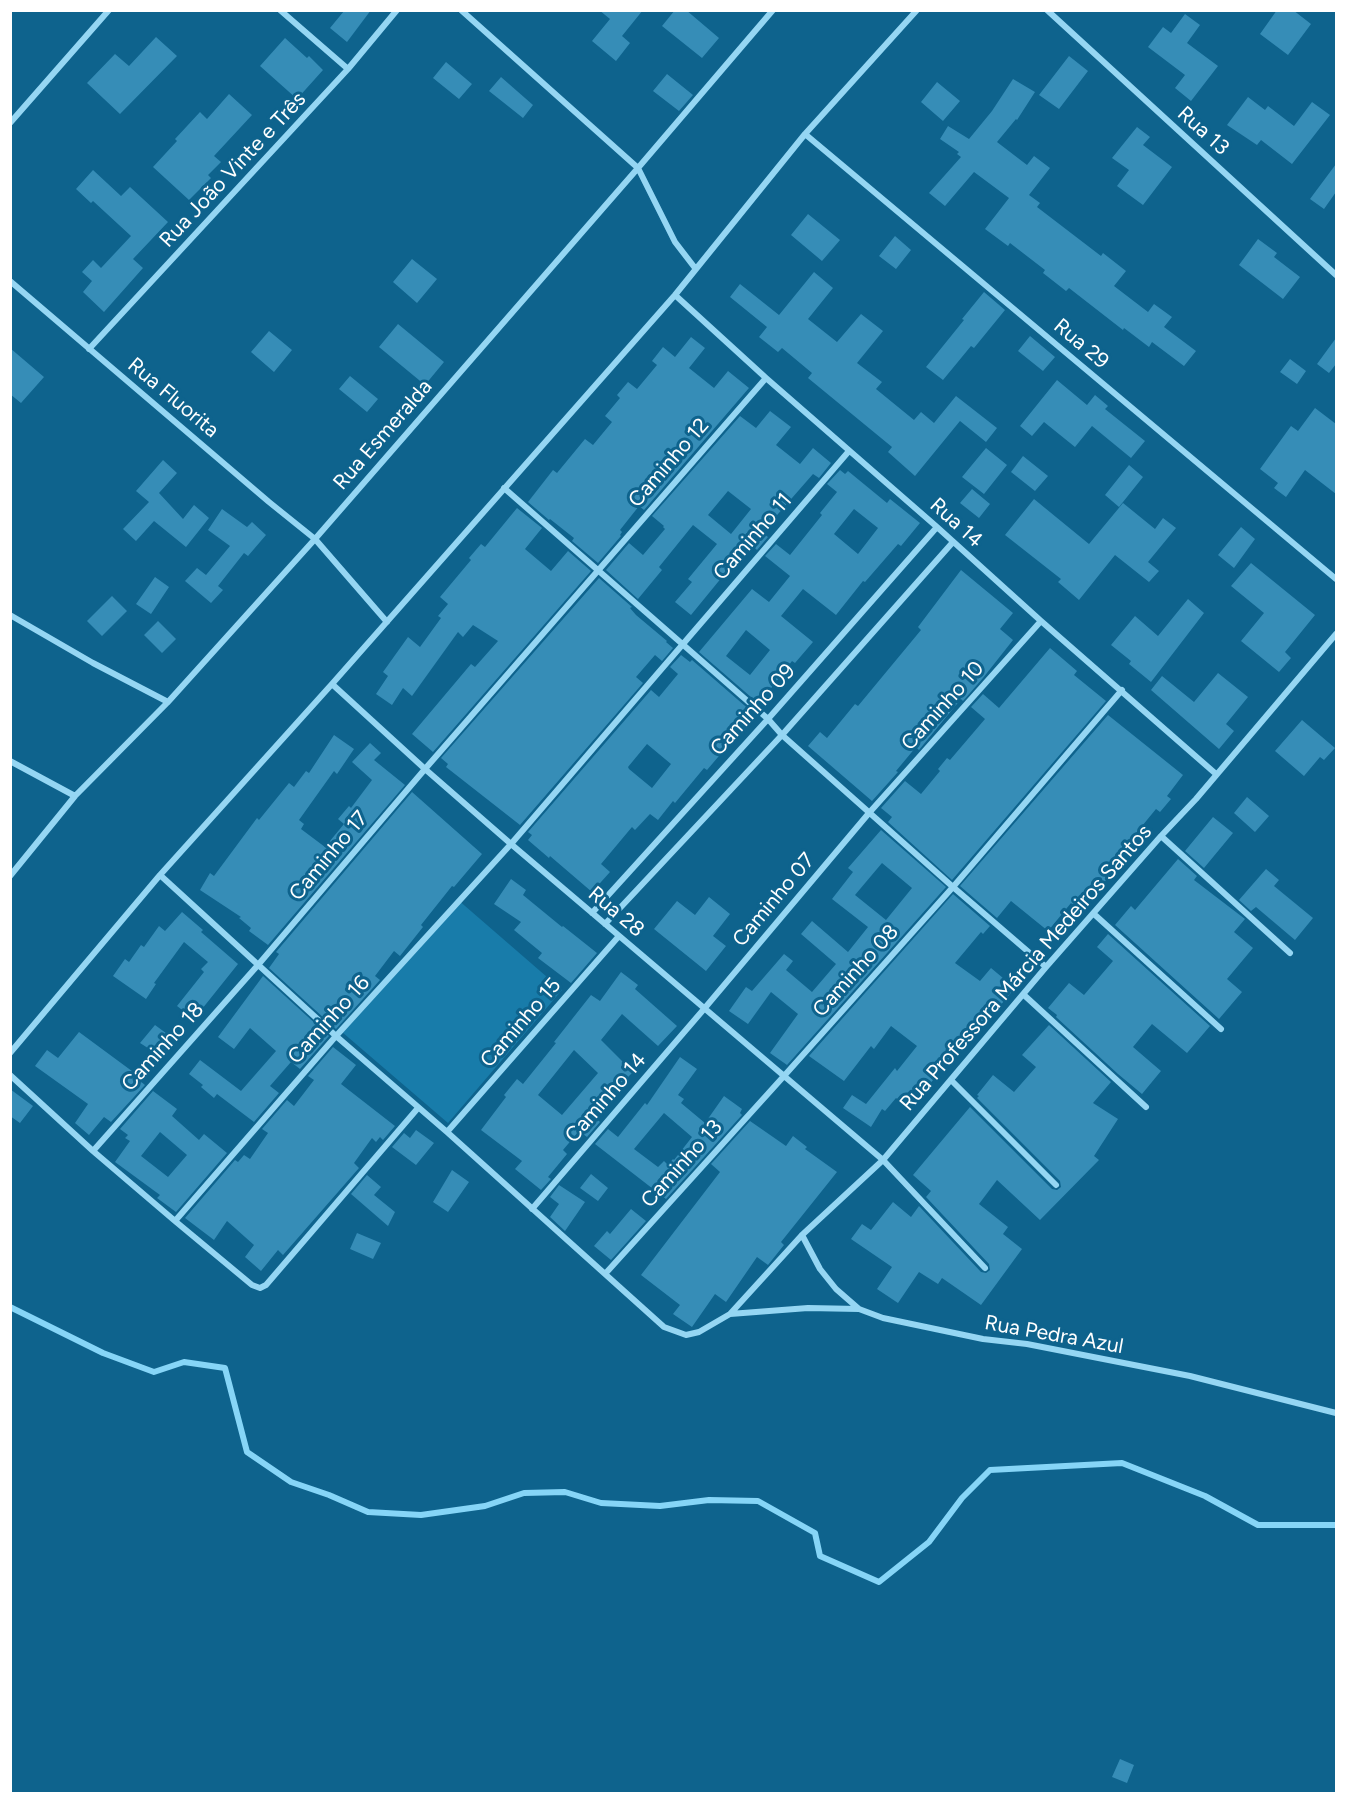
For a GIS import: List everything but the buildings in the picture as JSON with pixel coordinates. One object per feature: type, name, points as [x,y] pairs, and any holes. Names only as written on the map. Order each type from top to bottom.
[{"type":"street","points":[[10,123],[109,10]]},
{"type":"street","points":[[280,10],[348,69]]},
{"type":"street","name":"Rua João Vinte e Três","points":[[90,349],[348,69],[397,10]]},
{"type":"street","points":[[461,10],[638,168],[675,242],[695,268]]},
{"type":"street","name":"Rua Esmeralda","points":[[10,876],[75,796],[168,702],[315,538],[773,10]]},
{"type":"street","points":[[10,1053],[160,875],[675,295],[805,134],[917,10]]},
{"type":"street","name":"Rua 13","points":[[1047,10],[1336,275]]},
{"type":"street","name":"Rua 29","points":[[805,134],[1336,579]]},
{"type":"street","name":"Rua Fluorita","points":[[10,281],[269,502],[315,538],[387,622]]},
{"type":"street","name":"Rua 14","points":[[675,295],[766,378],[937,526],[1041,621],[1216,774]]},
{"type":"street","name":"Caminho 12","points":[[425,769],[766,378]]},
{"type":"street","name":"Caminho 11","points":[[511,844],[849,451]]},
{"type":"street","points":[[504,488],[768,719],[782,735],[869,813],[1046,967]]},
{"type":"street","name":"Caminho 09","points":[[592,913],[768,719],[937,526]]},
{"type":"street","name":"Caminho 09","points":[[605,924],[782,735],[953,542]]},
{"type":"street","points":[[10,615],[93,663],[168,702]]},
{"type":"street","name":"Caminho 10","points":[[869,813],[1041,621]]},
{"type":"street","name":"Rua Professora Márcia Medeiros Santos","points":[[730,1314],[802,1235],[883,1160],[1046,967],[1196,799],[1336,634]]},
{"type":"street","name":"Rua 28","points":[[332,684],[511,844],[883,1160],[985,1268]]},
{"type":"street","points":[[953,887],[1122,690]]},
{"type":"street","points":[[10,761],[75,796]]},
{"type":"street","name":"Caminho 17","points":[[258,965],[425,769]]},
{"type":"street","name":"Caminho 07","points":[[704,1009],[869,813]]},
{"type":"street","points":[[1161,836],[1290,953]]},
{"type":"street","name":"Caminho 16","points":[[175,1221],[336,1036],[511,844]]},
{"type":"street","points":[[160,875],[336,1036],[447,1132],[664,1327],[686,1335],[699,1332],[730,1314],[808,1308],[859,1309]]},
{"type":"street","name":"Caminho 08","points":[[784,1076],[953,887]]},
{"type":"street","points":[[1094,914],[1221,1029]]},
{"type":"street","name":"Caminho 15","points":[[447,1132],[620,936]]},
{"type":"street","name":"Caminho 18","points":[[93,1151],[258,965]]},
{"type":"street","points":[[1024,995],[1146,1107]]},
{"type":"street","name":"Caminho 14","points":[[532,1209],[704,1009]]},
{"type":"street","points":[[10,1075],[93,1151],[175,1221],[252,1285],[260,1287],[266,1284],[418,1108]]},
{"type":"street","name":"Caminho 13","points":[[604,1274],[784,1076]]},
{"type":"street","points":[[951,1080],[1056,1185]]},
{"type":"street","name":"Rua Pedra Azul","points":[[802,1235],[820,1269],[836,1289],[859,1309],[927,1328],[983,1339],[1027,1344],[1190,1376],[1336,1413]]},
{"type":"shaded area","points":[[457,899],[562,990],[448,1123],[342,1032]]},
{"type":"waterway","points":[[10,1307],[103,1353],[154,1372],[184,1362],[225,1368],[247,1452],[291,1482],[368,1512],[421,1515],[485,1506],[524,1493],[565,1492],[601,1503],[660,1506],[709,1500],[758,1501],[815,1533],[820,1556],[879,1582],[929,1542],[962,1498],[990,1470],[1122,1463],[1205,1496],[1258,1525],[1336,1525]]}]
